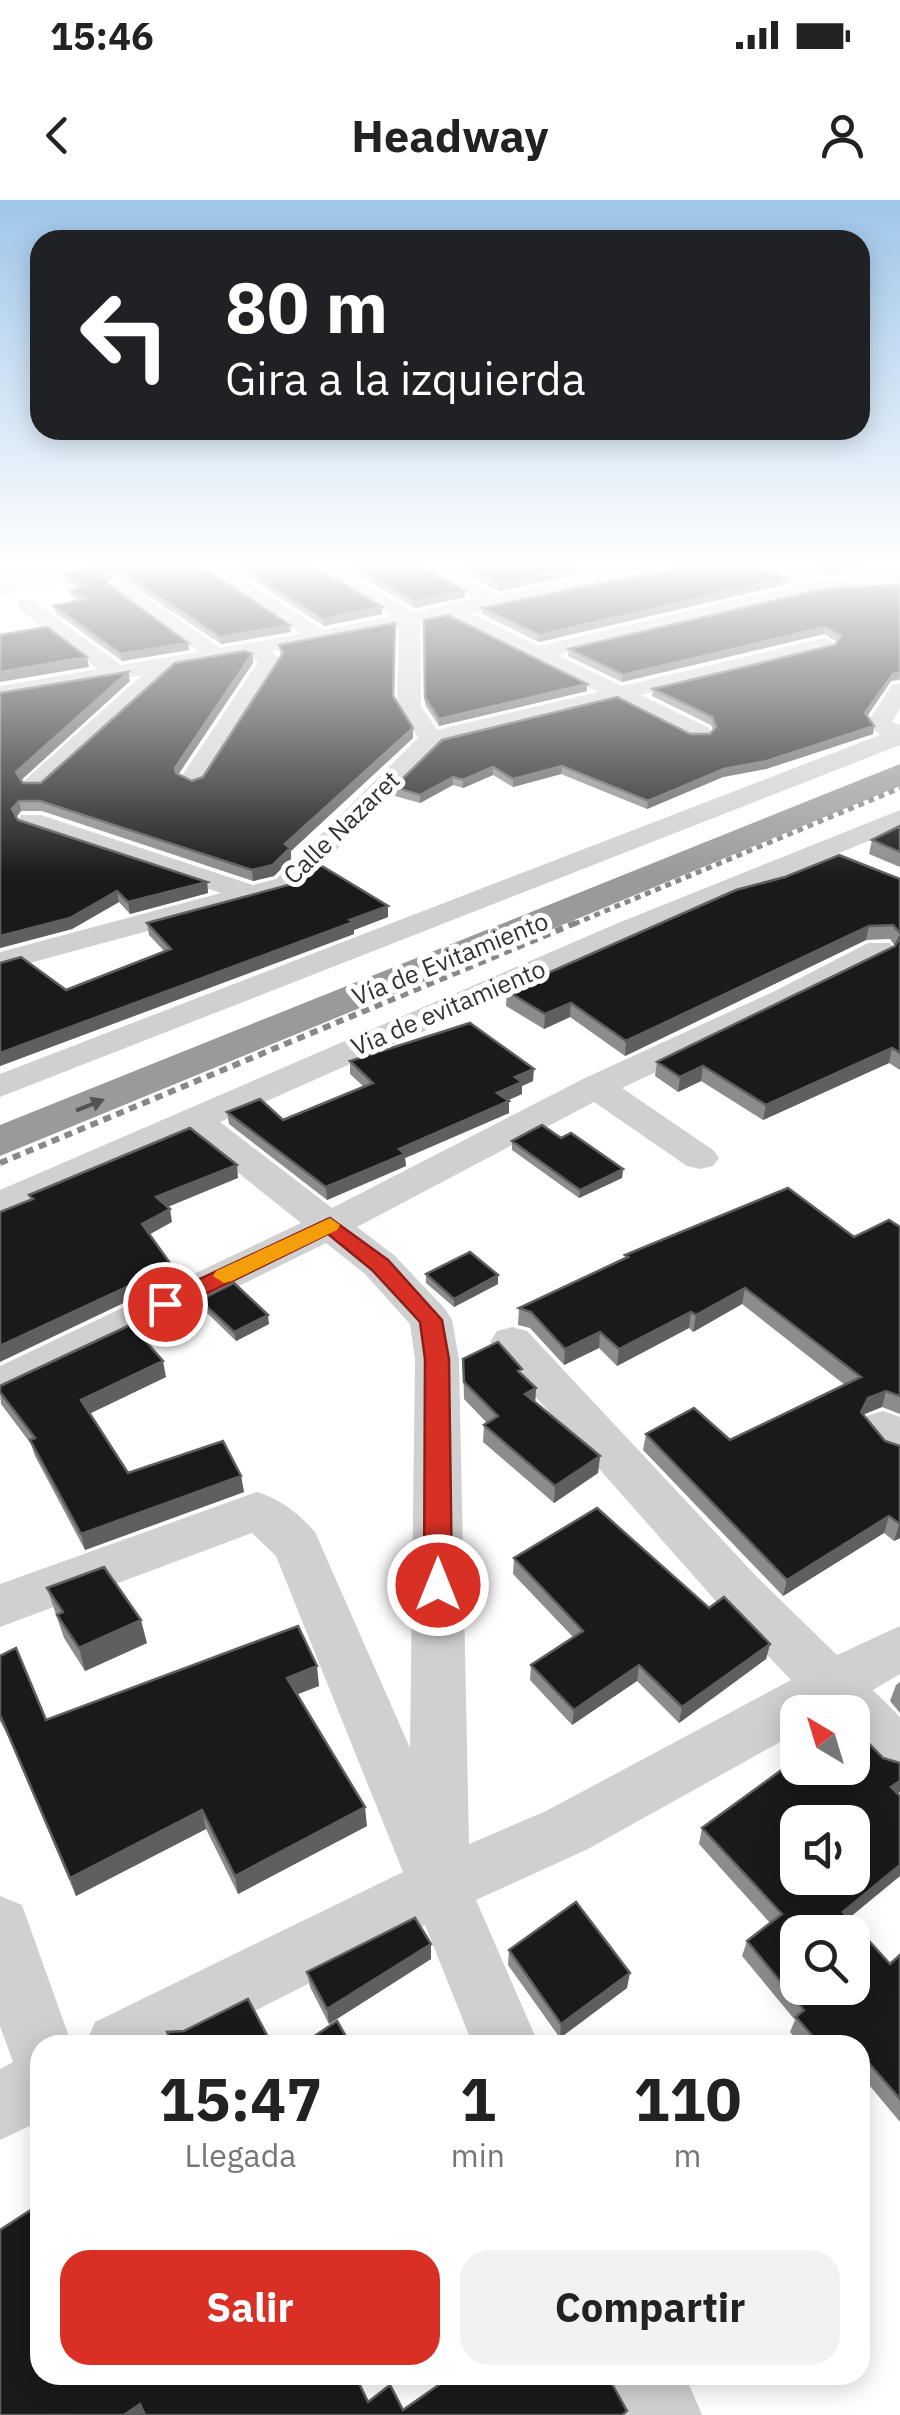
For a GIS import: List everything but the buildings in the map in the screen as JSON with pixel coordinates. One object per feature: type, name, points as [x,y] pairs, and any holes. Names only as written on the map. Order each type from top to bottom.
[{"type":"highway","name":"Vía de Evitamiento","points":[[0,1108],[900,750]]},
{"type":"highway","name":"Vía de Evitamiento","points":[[0,1142],[900,774]]},
{"type":"street","points":[[111,668],[116,672]]},
{"type":"street","points":[[0,693],[142,668]]},
{"type":"street","points":[[34,785],[162,668]]},
{"type":"street","points":[[192,780],[265,668]]},
{"type":"street","points":[[409,668],[409,706],[432,739],[718,668]]},
{"type":"street","points":[[568,668],[700,734]]},
{"type":"street","points":[[900,690],[879,724],[900,734]]},
{"type":"street","points":[[0,1086],[900,734]]},
{"type":"street","name":"Calle Nazaret","points":[[0,962],[286,885],[432,739]]},
{"type":"street","name":"Via de evitamiento","points":[[0,1205],[192,1118],[823,847],[900,818]]},
{"type":"street","points":[[31,821],[255,895]]},
{"type":"street","points":[[823,847],[854,861]]},
{"type":"street","points":[[1,1384],[330,1225],[596,1086],[789,998],[880,950]]},
{"type":"street","points":[[596,1086],[700,1158]]},
{"type":"street","points":[[192,1118],[380,1265],[431,1320],[437,1359],[439,1886]]},
{"type":"street","points":[[512,1342],[740,1593],[900,1754]]},
{"type":"street","points":[[0,1606],[257,1512],[268,1519],[297,1546],[502,2035]]},
{"type":"street","points":[[138,2035],[439,1886],[567,1830],[900,1648]]},
{"type":"street","points":[[0,1926],[36,2035]]},
{"type":"street","points":[[0,2106],[30,2090]]},
{"type":"street","points":[[650,2385],[663,2415]]},
{"type":"railway","points":[[574,924],[900,788]]},
{"type":"railway","points":[[0,1163],[580,921]]},
{"type":"slow traffic","points":[[224,1276],[330,1225]]},
{"type":"route","points":[[165,1304],[330,1225],[380,1265],[431,1320],[437,1359],[438,1585]]}]
